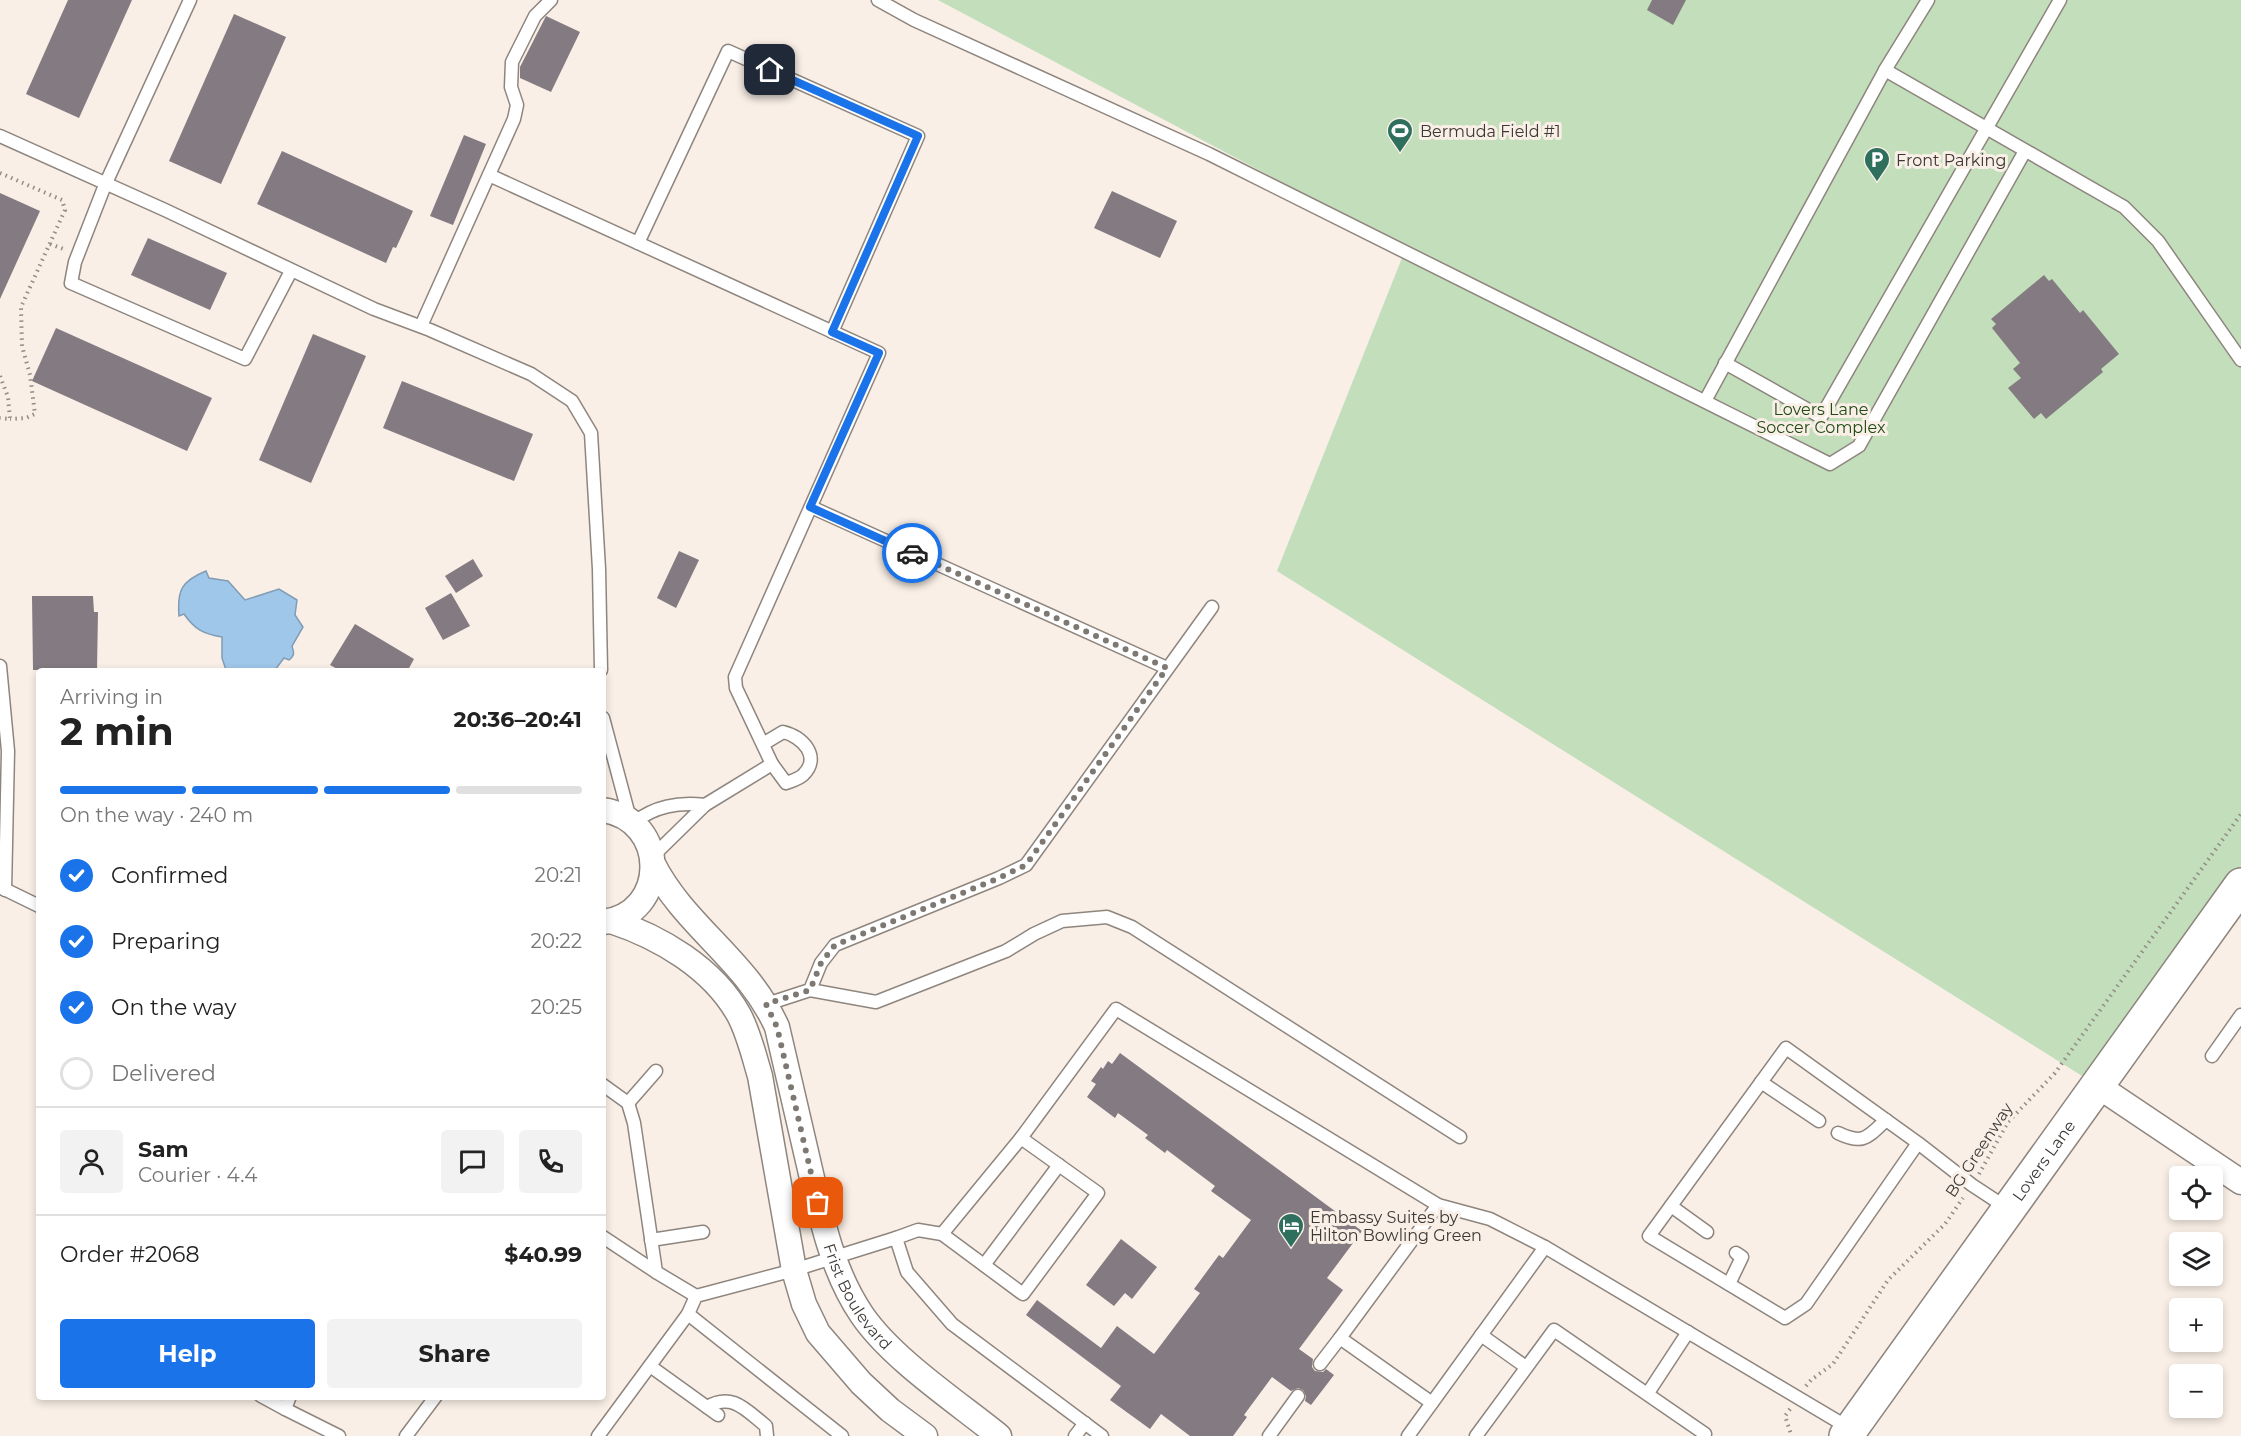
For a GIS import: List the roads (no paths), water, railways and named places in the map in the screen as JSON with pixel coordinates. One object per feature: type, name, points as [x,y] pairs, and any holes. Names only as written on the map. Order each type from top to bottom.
[{"type":"main road","name":"Lovers Lane","points":[[1848,1433],[2241,885]]},
{"type":"street","points":[[606,810],[614,811],[631,821]]},
{"type":"street","name":"Frist Boulevard","points":[[631,821],[642,832],[651,847],[653,861],[665,887],[735,963],[766,1004],[777,1027],[833,1256],[862,1315],[877,1334],[905,1360],[999,1436]]},
{"type":"street","points":[[607,921],[625,915],[637,906],[652,880],[653,861]]},
{"type":"street","points":[[607,921],[641,931],[664,943],[694,965],[721,990],[738,1015],[752,1047],[760,1076],[794,1270],[804,1304],[818,1333],[861,1383],[890,1410],[925,1436]]},
{"type":"street","points":[[2098,1086],[2241,1182]]},
{"type":"lane","points":[[190,0],[105,185],[75,262],[71,283],[244,360],[291,271]]},
{"type":"lane","points":[[421,326],[514,119],[517,105],[511,87],[512,62],[535,16],[551,0]]},
{"type":"lane","points":[[878,0],[914,20],[1209,154],[1830,464],[1859,446],[2025,151]]},
{"type":"lane","points":[[1705,401],[1885,69],[1928,0]]},
{"type":"lane","points":[[1725,363],[1821,417],[2060,0]]},
{"type":"lane","points":[[638,243],[728,51],[908,131],[918,136],[832,332]]},
{"type":"lane","points":[[1885,69],[2124,207],[2158,241],[2241,360]]},
{"type":"lane","points":[[0,136],[165,210],[374,309],[421,326],[540,379],[573,400],[591,433],[602,668]]},
{"type":"lane","points":[[489,175],[879,353],[735,677],[736,688],[772,764],[786,783],[803,775],[810,765],[804,741],[795,734],[783,732],[763,744]]},
{"type":"lane","points":[[810,507],[1167,668]]},
{"type":"lane","points":[[810,990],[821,963],[835,945],[1026,865],[1212,607]]},
{"type":"lane","points":[[0,666],[8,751],[2,889],[36,905]]},
{"type":"lane","points":[[606,729],[631,821],[647,812],[667,806],[684,803],[705,805]]},
{"type":"lane","points":[[653,861],[705,805],[772,764]]},
{"type":"lane","points":[[766,1004],[810,990],[876,1002],[1006,951],[1062,921],[1107,917],[1132,927],[1460,1137]]},
{"type":"lane","points":[[942,1234],[1022,1138],[1116,1009],[1438,1205],[1490,1219],[1545,1247],[1797,1398],[1848,1433]]},
{"type":"lane","points":[[2212,1056],[2241,1015]]},
{"type":"lane","points":[[1918,1143],[1806,1304],[1785,1318],[1649,1236],[1786,1048],[1918,1143],[1972,1185],[2008,1209]]},
{"type":"lane","points":[[628,1103],[656,1071]]},
{"type":"lane","points":[[1761,1082],[1819,1121]]},
{"type":"lane","points":[[606,1086],[628,1103],[634,1124],[656,1272]]},
{"type":"lane","points":[[1838,1133],[1854,1141],[1872,1133],[1886,1120]]},
{"type":"lane","points":[[606,1239],[696,1296],[794,1270],[918,1230],[942,1234],[1023,1294],[1098,1193],[1022,1138]]},
{"type":"lane","points":[[984,1265],[1059,1165]]},
{"type":"lane","points":[[1320,1364],[1438,1205]]},
{"type":"lane","points":[[1671,1206],[1707,1232]]},
{"type":"lane","points":[[651,1240],[703,1232]]},
{"type":"lane","points":[[896,1238],[907,1272],[952,1324],[1102,1436]]},
{"type":"lane","points":[[1408,1436],[1545,1247]]},
{"type":"lane","points":[[1729,1284],[1742,1257],[1736,1253]]},
{"type":"lane","points":[[598,1436],[688,1314],[696,1296]]},
{"type":"lane","points":[[688,1314],[842,1436]]},
{"type":"lane","points":[[1476,1436],[1554,1330],[1648,1393],[1705,1434],[1703,1436]]},
{"type":"lane","points":[[1648,1393],[1688,1332]]},
{"type":"lane","points":[[1481,1335],[1526,1367]]},
{"type":"lane","points":[[1340,1338],[1432,1403]]},
{"type":"lane","points":[[650,1366],[718,1415]]},
{"type":"lane","points":[[1269,1436],[1298,1396]]},
{"type":"lane","points":[[268,1400],[339,1436]]},
{"type":"lane","points":[[285,1409],[288,1400]]},
{"type":"lane","points":[[406,1436],[433,1400]]},
{"type":"lane","points":[[706,1407],[718,1400],[736,1403],[766,1426],[767,1436]]},
{"type":"lane","points":[[1075,1436],[1085,1423]]},
{"type":"water","points":[[206,571],[209,578],[228,581],[245,600],[279,589],[297,600],[295,615],[303,627],[292,646],[294,654],[291,658],[289,660],[284,658],[276,668],[225,668],[222,658],[222,637],[200,630],[184,614],[179,616],[182,588]]},
{"type":"place","name":"Bermuda Field #1","points":[[1400,154]]},
{"type":"place","name":"Front Parking","points":[[1877,183]]},
{"type":"place","name":"Embassy Suites by Hilton Bowling Green","points":[[1291,1249]]},
{"type":"park label","name":"Lovers Lane Soccer Complex","points":[[1821,418]]}]
